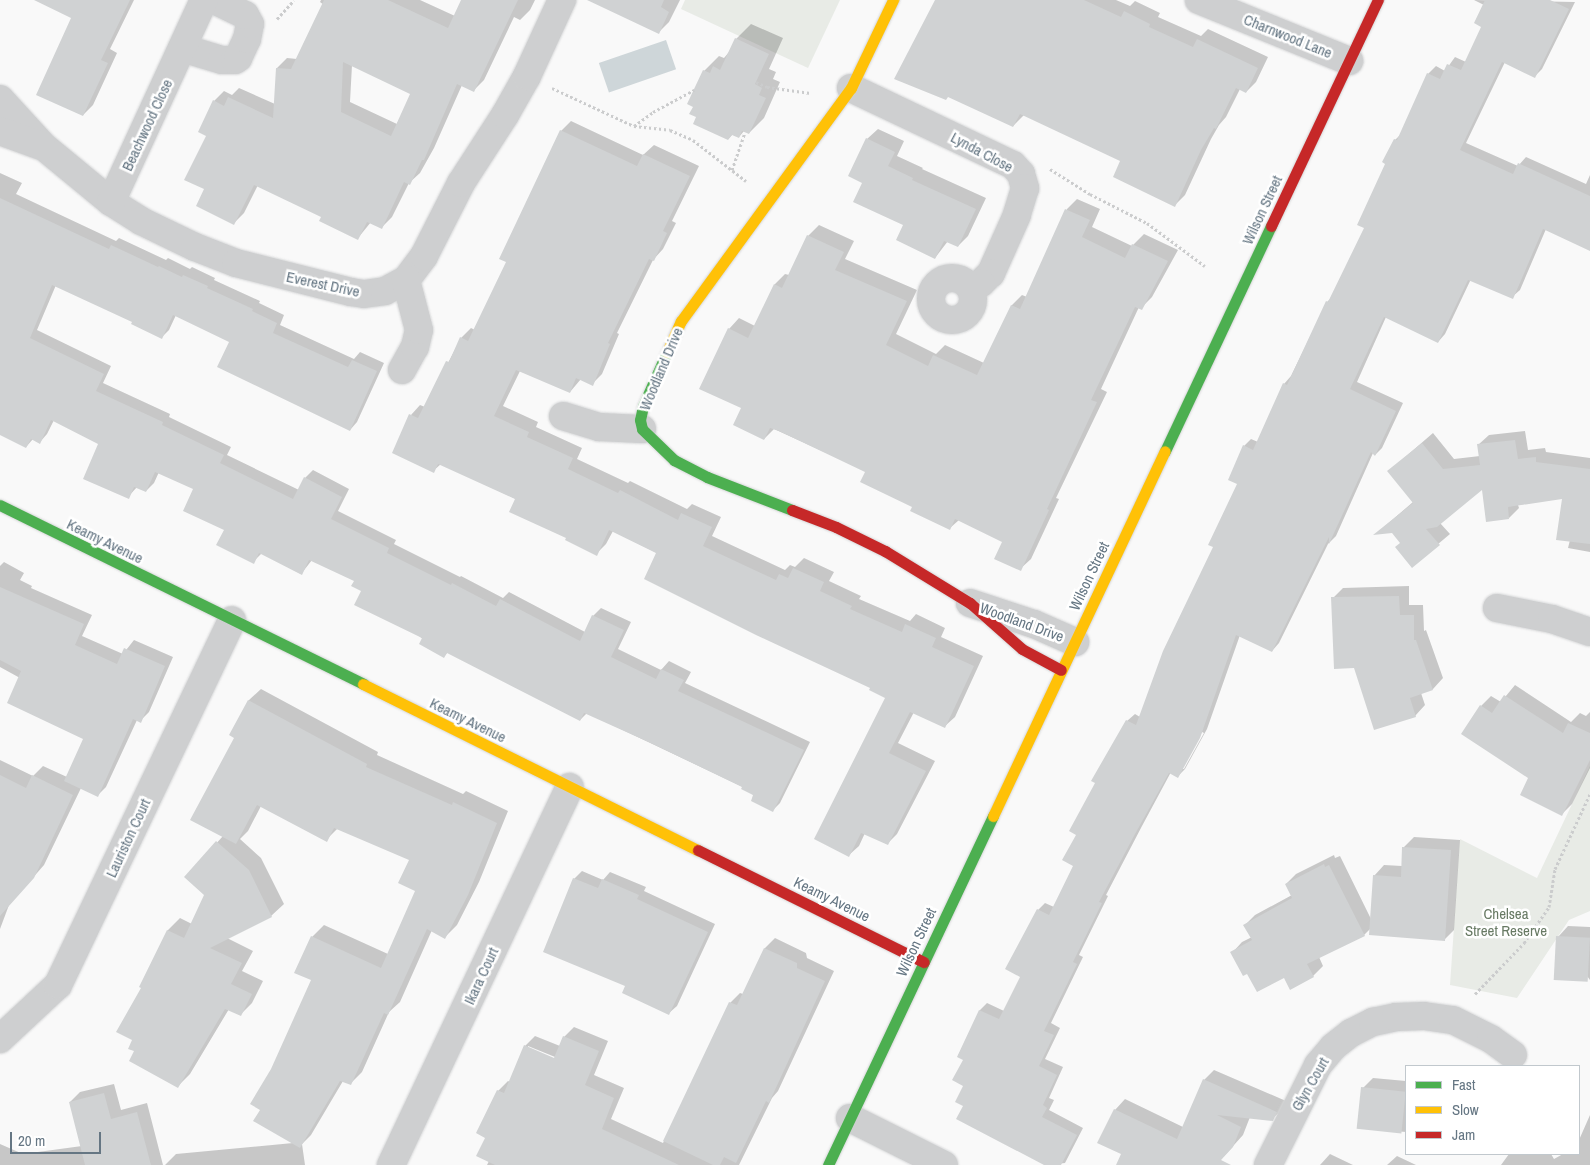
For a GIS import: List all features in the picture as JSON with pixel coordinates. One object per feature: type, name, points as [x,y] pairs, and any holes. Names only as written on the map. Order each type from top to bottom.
[{"type":"street","name":"Beachwood Close","points":[[111,202],[204,0]]},
{"type":"street","points":[[182,48],[222,60],[235,60],[238,58],[247,40],[250,24],[245,15],[214,0]]},
{"type":"street","name":"Everest Drive","points":[[0,99],[43,146],[111,202],[141,221],[195,247],[236,263],[281,276],[364,294],[385,291],[406,280],[424,256],[461,182],[505,115],[527,76],[562,0]]},
{"type":"street","name":"Woodland Drive","points":[[893,0],[847,93],[771,200],[700,293],[681,322],[643,406],[640,420],[642,429],[674,460],[707,476],[836,527],[885,551],[970,603],[1007,638],[1062,670]]},
{"type":"street","name":"Charnwood Lane","points":[[1199,0],[1349,61]]},
{"type":"street","name":"Wilson Street","points":[[828,1165],[1378,0]]},
{"type":"street","name":"Lynda Close","points":[[847,93],[1013,165],[1021,174],[1025,188],[1018,214],[990,272],[981,283],[971,288]]},
{"type":"street","name":"Everest Drive","points":[[0,131],[43,146]]},
{"type":"street","points":[[402,370],[415,347],[419,330],[406,280]]},
{"type":"street","points":[[563,416],[599,427],[642,429]]},
{"type":"street","name":"Keamy Avenue","points":[[0,505],[924,962]]},
{"type":"street","name":"Woodland Drive","points":[[970,603],[1034,624],[1075,642]]},
{"type":"street","points":[[1497,608],[1552,619],[1590,632]]},
{"type":"street","name":"Lauriston Court","points":[[0,1039],[58,985],[232,620]]},
{"type":"street","name":"Ikara Court","points":[[391,1165],[570,787]]},
{"type":"street","name":"Glyn Court","points":[[1268,1165],[1318,1065],[1333,1047],[1351,1033],[1374,1022],[1396,1017],[1424,1016],[1453,1020],[1491,1039],[1513,1055]]},
{"type":"street","points":[[850,1118],[944,1165]]},
{"type":"path","points":[[527,76],[634,126],[670,130],[692,140],[771,200]]},
{"type":"path","points":[[756,82],[767,86],[847,93]]},
{"type":"path","points":[[634,126],[653,112],[694,90]]},
{"type":"path","points":[[732,170],[746,133]]},
{"type":"path","points":[[1047,167],[1104,202],[1147,223],[1205,266]]},
{"type":"path","points":[[1475,994],[1524,944],[1550,907],[1555,869],[1590,794]]},
{"type":"green space","points":[[685,0],[840,0],[808,68],[681,9]]},
{"type":"green space","name":"Chelsea Street Reserve","points":[[1590,766],[1590,911],[1569,920],[1517,998],[1450,985],[1460,839],[1537,878]]},
{"type":"shaded area","points":[[666,40],[676,69],[609,92],[599,63]]},
{"type":"building","points":[[34,0],[130,0],[101,60],[108,63],[83,116],[36,95],[71,18]]},
{"type":"building","points":[[324,0],[388,0],[448,28],[461,0],[518,0],[474,92],[457,84],[424,160],[422,160],[410,185],[404,182],[382,229],[367,222],[358,240],[319,221],[321,217],[254,185],[234,225],[196,206],[204,189],[184,180],[206,136],[198,132],[213,100],[224,106],[228,97],[273,118],[276,68],[291,69]],"holes":[[[343,62],[410,94],[391,136],[341,112]]]},
{"type":"building","points":[[587,0],[664,0],[661,7],[669,12],[659,34]]},
{"type":"building","points":[[935,0],[1084,0],[1121,17],[1124,11],[1150,24],[1149,27],[1193,47],[1197,39],[1258,68],[1246,93],[1236,88],[1216,129],[1214,128],[1201,150],[1175,207],[1113,177],[1120,161],[1020,114],[1013,127],[948,97],[946,100],[894,79]]},
{"type":"building","points":[[1485,0],[1550,0],[1569,9],[1535,78],[1502,62],[1460,150],[1513,174],[1518,163],[1590,196],[1590,251],[1543,229],[1513,299],[1468,280],[1438,343],[1384,317],[1350,389],[1396,411],[1375,456],[1371,452],[1329,544],[1329,537],[1272,652],[1236,635],[1200,738],[1178,778],[1169,773],[1135,834],[1099,902],[1102,903],[1073,962],[1077,964],[1044,1031],[1054,1035],[1039,1066],[1057,1075],[1043,1105],[1047,1108],[1042,1117],[1077,1135],[1061,1165],[1044,1165],[956,1119],[963,1106],[955,1102],[963,1086],[952,1080],[963,1060],[957,1057],[979,1010],[999,1019],[1020,977],[1005,969],[1037,909],[1049,915],[1073,866],[1062,860],[1076,835],[1069,831],[1095,783],[1091,781],[1126,720],[1136,725],[1163,651],[1213,547],[1208,545],[1237,484],[1228,480],[1243,445],[1253,450],[1283,383],[1287,385],[1326,301],[1328,302],[1364,228],[1357,225],[1385,164],[1382,162],[1394,139],[1397,140],[1427,73],[1440,79],[1447,64],[1461,70],[1481,27],[1474,23]]},
{"type":"building","points":[[735,38],[769,54],[755,84],[762,88],[759,95],[766,98],[749,134],[742,131],[739,138],[732,135],[728,140],[693,124],[696,117],[689,114],[693,107],[687,104],[703,70],[710,73],[713,66],[720,70]]},
{"type":"building","points":[[560,130],[637,166],[643,154],[690,176],[663,231],[667,233],[654,261],[649,259],[608,343],[610,344],[593,386],[576,378],[570,393],[516,370],[494,416],[529,432],[527,437],[573,458],[568,469],[618,493],[620,490],[678,520],[681,513],[712,527],[703,546],[776,580],[779,574],[788,578],[793,568],[824,582],[820,591],[852,606],[850,609],[902,632],[905,624],[936,638],[932,647],[974,666],[945,728],[910,712],[889,753],[926,771],[888,845],[861,833],[849,857],[814,839],[885,698],[869,690],[870,688],[756,635],[644,579],[656,553],[609,530],[597,556],[565,540],[566,538],[509,512],[515,499],[438,464],[434,473],[392,453],[409,414],[418,418],[446,361],[449,362],[460,337],[468,341],[506,262],[499,259]]},
{"type":"building","points":[[866,138],[895,152],[888,166],[913,178],[912,180],[976,209],[958,247],[944,241],[935,259],[896,240],[903,225],[853,202],[862,183],[848,176]]},
{"type":"building","points":[[0,198],[109,249],[111,245],[158,267],[208,286],[207,288],[253,309],[252,311],[277,323],[273,333],[348,367],[352,360],[377,371],[350,431],[217,367],[229,342],[173,315],[162,339],[131,324],[132,322],[52,285],[30,338],[104,374],[96,391],[163,422],[162,425],[224,455],[220,463],[293,499],[304,477],[342,497],[331,519],[389,548],[387,553],[451,585],[452,583],[496,606],[500,599],[580,641],[592,615],[624,630],[611,657],[656,679],[661,669],[684,680],[678,691],[804,750],[773,812],[751,801],[753,795],[741,789],[742,787],[653,744],[584,713],[580,721],[447,653],[444,658],[419,644],[422,638],[354,605],[361,591],[351,586],[354,581],[309,560],[302,575],[259,553],[254,564],[216,545],[224,530],[183,511],[193,489],[155,472],[146,492],[134,487],[129,499],[83,479],[98,444],[51,420],[40,444],[31,439],[26,448],[0,435]]},
{"type":"building","points":[[1065,209],[1090,220],[1082,237],[1125,258],[1132,244],[1168,261],[1142,310],[1135,307],[1091,400],[1097,402],[1047,509],[1049,510],[1021,571],[994,559],[1002,542],[955,519],[950,530],[910,511],[912,507],[860,482],[865,472],[779,431],[770,428],[764,440],[733,425],[741,408],[699,389],[728,328],[748,338],[774,284],[782,288],[807,235],[844,252],[835,270],[907,301],[886,345],[928,366],[933,355],[977,375],[1011,305],[1020,309]]},
{"type":"building","points":[[1515,440],[1518,459],[1536,457],[1536,462],[1590,469],[1590,544],[1556,540],[1562,499],[1508,507],[1509,519],[1486,522],[1482,490],[1437,527],[1426,529],[1440,545],[1412,568],[1395,547],[1400,543],[1392,533],[1373,535],[1413,503],[1387,471],[1422,443],[1443,469],[1480,465],[1477,444]]},
{"type":"building","points":[[0,587],[84,624],[75,645],[117,664],[124,648],[165,666],[141,723],[133,719],[98,797],[64,781],[83,739],[7,703],[21,671],[0,660]]},
{"type":"building","points":[[1399,596],[1400,615],[1414,615],[1414,640],[1416,640],[1433,690],[1410,698],[1416,717],[1374,730],[1354,668],[1334,669],[1331,597]]},
{"type":"building","points":[[1504,695],[1563,733],[1568,723],[1590,733],[1590,760],[1562,816],[1520,795],[1528,778],[1461,734],[1480,705],[1492,713]]},
{"type":"building","points":[[248,700],[367,764],[366,767],[452,805],[453,802],[497,823],[468,895],[445,939],[427,929],[388,1015],[384,1013],[351,1085],[340,1081],[300,1148],[253,1121],[260,1110],[250,1104],[271,1069],[311,980],[294,973],[311,936],[381,968],[415,891],[398,883],[409,860],[334,828],[327,842],[257,805],[236,844],[190,820],[234,738],[229,735]]},
{"type":"building","points":[[0,775],[26,788],[32,775],[73,795],[34,878],[0,916]]},
{"type":"building","points":[[216,841],[249,870],[272,917],[210,948],[242,963],[231,984],[252,994],[241,1016],[225,1009],[178,1088],[129,1061],[134,1051],[128,1049],[132,1040],[116,1032],[141,988],[139,987],[167,930],[184,938],[204,895],[184,877]]},
{"type":"building","points":[[1402,847],[1451,850],[1445,941],[1369,935],[1373,875],[1401,877]]},
{"type":"building","points":[[1324,864],[1325,867],[1329,865],[1365,936],[1307,964],[1314,977],[1290,990],[1284,978],[1257,992],[1247,974],[1243,976],[1230,952],[1252,940],[1243,925],[1292,898],[1285,884]]},
{"type":"building","points":[[573,878],[598,888],[602,879],[639,895],[637,899],[708,932],[669,1015],[622,993],[625,986],[543,952]]},
{"type":"building","points":[[1556,936],[1590,938],[1588,982],[1554,980]]},
{"type":"building","points":[[764,948],[797,963],[797,968],[825,981],[769,1103],[766,1101],[736,1163],[724,1157],[720,1165],[713,1165],[663,1141],[729,1002],[737,1005]]},
{"type":"building","points":[[563,1036],[599,1051],[585,1085],[614,1098],[602,1129],[679,1165],[495,1165],[476,1156],[485,1138],[476,1133],[497,1090],[504,1093],[524,1045],[554,1058]]},
{"type":"building","points":[[1203,1079],[1277,1112],[1273,1121],[1217,1115],[1241,1127],[1233,1147],[1221,1160],[1231,1165],[1116,1165],[1121,1154],[1097,1143],[1114,1109],[1177,1139]]},
{"type":"building","points":[[1361,1087],[1405,1092],[1401,1133],[1357,1129]]},
{"type":"building","points":[[104,1093],[111,1119],[137,1112],[151,1165],[85,1165],[69,1102]]},
{"type":"traffic: fast","points":[[1165,451],[1271,226]]},
{"type":"traffic: fast","points":[[667,352],[643,406],[640,420],[642,429],[674,460],[707,477],[792,510]]},
{"type":"traffic: fast","points":[[0,505],[363,684]]},
{"type":"traffic: fast","points":[[828,1165],[993,816]]},
{"type":"traffic: slow","points":[[667,352],[681,321],[851,88],[893,0]]},
{"type":"traffic: slow","points":[[993,816],[1165,451]]},
{"type":"traffic: slow","points":[[363,684],[698,850]]},
{"type":"traffic: jam","points":[[1271,226],[1378,0]]},
{"type":"traffic: jam","points":[[792,510],[836,527],[885,551],[970,603],[1022,649],[1061,670]]},
{"type":"traffic: jam","points":[[698,850],[924,962]]}]
